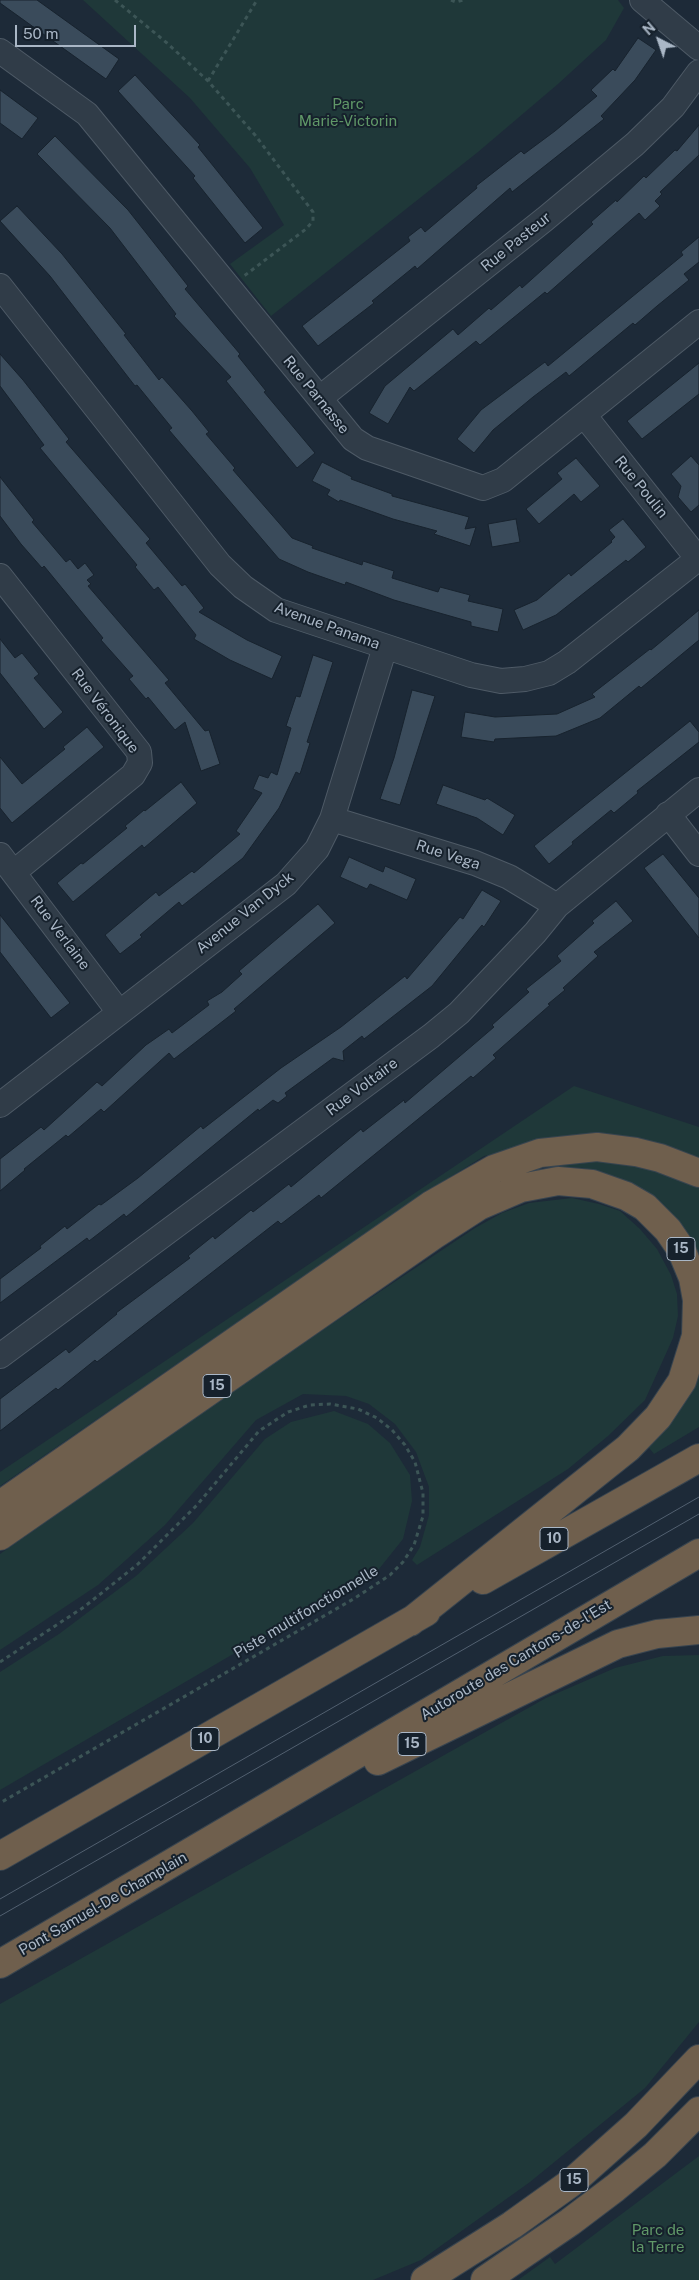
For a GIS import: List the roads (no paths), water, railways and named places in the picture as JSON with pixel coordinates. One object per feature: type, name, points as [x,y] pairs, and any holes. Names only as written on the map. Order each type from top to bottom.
[{"type":"highway","points":[[0,1505],[432,1205],[494,1169],[540,1153],[597,1147],[653,1156],[699,1174]]},
{"type":"highway","name":"15","points":[[0,1536],[479,1206],[521,1188],[558,1180],[592,1184],[626,1196],[645,1207],[668,1230],[681,1248],[693,1278],[697,1300],[696,1336],[682,1381],[658,1417],[628,1448],[410,1622]]},
{"type":"highway","name":"10","points":[[0,1856],[699,1458]]},
{"type":"highway","name":"Autoroute des Cantons-de-l'Est","points":[[206,1844],[699,1553]]},
{"type":"highway","name":"15","points":[[206,1844],[618,1644],[658,1634],[699,1630]]},
{"type":"highway","name":"Pont Samuel-De Champlain","points":[[0,1964],[206,1844]]},
{"type":"highway","name":"15","points":[[426,2279],[512,2225],[572,2182],[636,2125],[699,2058]]},
{"type":"highway","points":[[485,2280],[570,2222],[615,2188],[655,2154],[699,2111]]},
{"type":"street","points":[[642,0],[699,48]]},
{"type":"street","name":"Rue Parnasse","points":[[0,51],[87,114],[353,439],[368,448],[483,488],[503,480],[699,322]]},
{"type":"street","name":"Rue Pasteur","points":[[320,398],[545,219],[635,144],[673,107],[699,72]]},
{"type":"street","name":"Avenue Panama","points":[[0,286],[220,565],[243,587],[276,610],[471,675],[501,681],[525,679],[549,673],[585,648],[699,558]]},
{"type":"street","name":"Rue Poulin","points":[[584,415],[699,558]]},
{"type":"street","name":"Rue Véronique","points":[[0,576],[139,752],[140,763],[133,775],[7,864]]},
{"type":"street","name":"Avenue Van Dyck","points":[[0,1105],[286,884],[316,849],[332,818],[385,647]]},
{"type":"street","name":"Rue Voltaire","points":[[0,1356],[459,1013],[535,933],[557,906],[699,790]]},
{"type":"street","points":[[668,814],[699,854]]},
{"type":"street","name":"Rue Vega","points":[[332,818],[475,863],[510,877],[557,906]]},
{"type":"street","name":"Rue Verlaine","points":[[7,864],[119,1012]]},
{"type":"tram line","points":[[0,1899],[699,1497]]},
{"type":"tram line","points":[[0,1916],[699,1514]]},
{"type":"park label","name":"Parc Marie-Victorin","points":[[348,112]]},
{"type":"park label","name":"Parc de la Terre","points":[[658,2238]]}]
